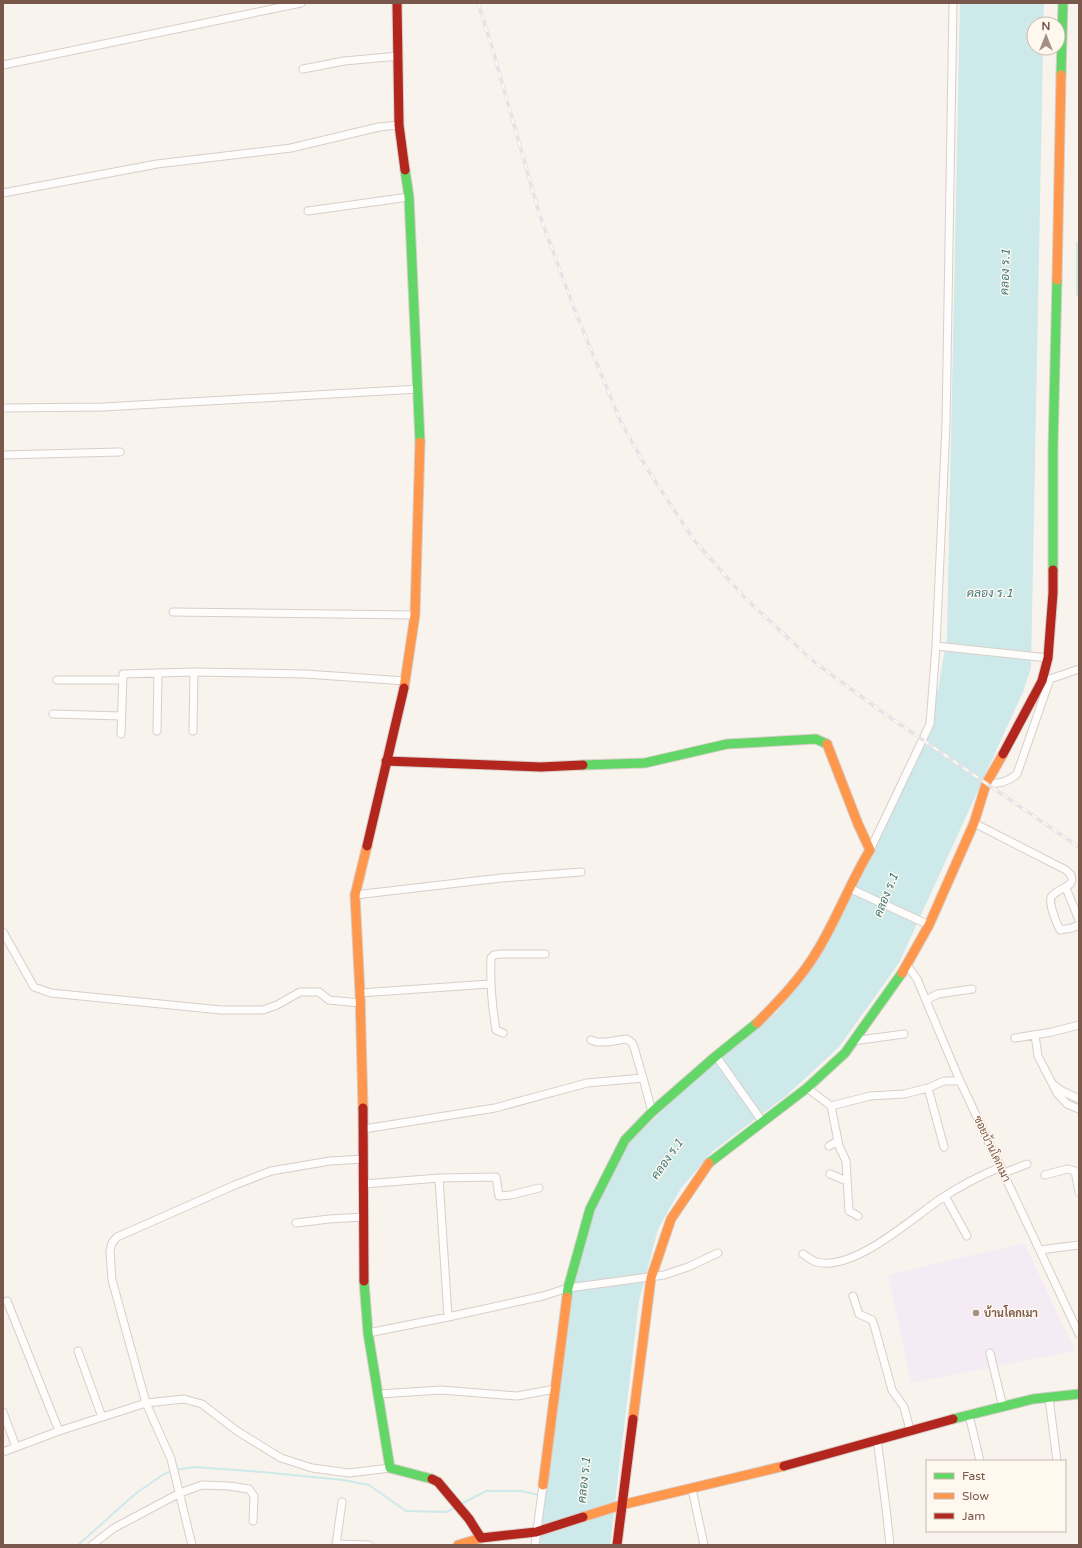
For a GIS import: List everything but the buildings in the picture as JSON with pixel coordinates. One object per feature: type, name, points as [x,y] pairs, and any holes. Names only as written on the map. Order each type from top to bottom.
[{"type":"street","points":[[3,66],[301,3]]},
{"type":"street","points":[[390,1468],[368,1332],[363,1270],[364,1129],[360,993],[355,895],[406,681],[415,615],[421,454],[409,197],[399,125],[397,3]]},
{"type":"street","points":[[535,1545],[568,1288],[590,1209],[625,1140],[652,1112],[716,1056],[750,1030],[788,992],[819,948],[853,889],[857,870],[870,850],[930,724],[936,646],[946,425],[954,3]]},
{"type":"street","points":[[986,784],[1003,782],[1009,780],[1017,774],[1046,680],[1053,593],[1053,448],[1063,3]]},
{"type":"street","points":[[303,69],[344,61],[399,56]]},
{"type":"street","points":[[3,193],[157,164],[291,148],[379,127],[399,125]]},
{"type":"street","points":[[308,211],[409,197]]},
{"type":"street","points":[[3,408],[103,407],[419,389]]},
{"type":"street","points":[[3,455],[120,452]]},
{"type":"street","points":[[173,612],[415,615]]},
{"type":"street","points":[[936,646],[1048,658]]},
{"type":"street","points":[[617,1545],[650,1278],[671,1219],[707,1164],[807,1088],[845,1053],[907,965],[974,823],[986,784],[1046,680],[1079,669]]},
{"type":"street","points":[[121,734],[123,674],[194,672],[305,674],[406,681]]},
{"type":"street","points":[[193,731],[194,672]]},
{"type":"street","points":[[157,731],[158,673]]},
{"type":"street","points":[[57,680],[123,680]]},
{"type":"street","points":[[53,714],[121,716]]},
{"type":"street","points":[[386,761],[541,767],[645,763],[727,744],[816,739],[828,744],[858,824],[870,850]]},
{"type":"street","points":[[974,823],[1066,870],[1071,875],[1071,883],[1050,899],[1055,920],[1061,931],[1079,925]]},
{"type":"street","points":[[355,895],[501,878],[581,872]]},
{"type":"street","points":[[1066,888],[1079,920]]},
{"type":"street","points":[[853,889],[926,923]]},
{"type":"street","points":[[3,932],[34,987],[51,993],[221,1010],[248,1011],[263,1010],[277,1006],[300,992],[319,992],[329,1000],[360,1003]]},
{"type":"street","points":[[504,1033],[496,1030],[492,1009],[490,984],[491,958],[494,955],[501,954],[545,954]]},
{"type":"street","name":"ซอยบ้านโคกเมา","points":[[907,965],[917,979],[960,1081],[1079,1334]]},
{"type":"street","points":[[360,993],[490,984]]},
{"type":"street","points":[[926,1000],[938,994],[972,989]]},
{"type":"street","points":[[1015,1038],[1079,1025]]},
{"type":"street","points":[[853,1041],[904,1034]]},
{"type":"street","points":[[1035,1035],[1038,1056],[1052,1084],[1067,1104],[1079,1109]]},
{"type":"street","points":[[591,1040],[597,1042],[626,1039],[630,1041],[637,1056],[652,1112]]},
{"type":"street","points":[[716,1056],[762,1121]]},
{"type":"street","points":[[364,1129],[495,1108],[587,1083],[643,1078]]},
{"type":"street","points":[[831,1106],[870,1096],[904,1094],[928,1088],[944,1081],[960,1081]]},
{"type":"street","points":[[1052,1084],[1060,1090],[1079,1099]]},
{"type":"street","points":[[807,1088],[831,1106],[838,1141],[846,1161],[849,1211],[858,1216]]},
{"type":"street","points":[[928,1088],[944,1147]]},
{"type":"street","points":[[829,1146],[838,1141]]},
{"type":"street","points":[[192,1545],[171,1459],[146,1403],[112,1280],[110,1251],[112,1243],[117,1237],[235,1185],[271,1171],[330,1161],[364,1159]]},
{"type":"street","points":[[802,1254],[815,1262],[833,1262],[854,1256],[885,1240],[945,1196],[975,1178],[1027,1164]]},
{"type":"street","points":[[1045,1175],[1067,1169],[1075,1171],[1079,1192]]},
{"type":"street","points":[[830,1174],[847,1181]]},
{"type":"street","points":[[364,1184],[439,1178],[496,1177],[499,1196],[511,1195],[539,1188]]},
{"type":"street","points":[[439,1178],[448,1317]]},
{"type":"street","points":[[945,1196],[966,1236]]},
{"type":"street","points":[[296,1223],[363,1217]]},
{"type":"street","points":[[1040,1250],[1079,1245]]},
{"type":"street","points":[[368,1332],[448,1317],[543,1296],[568,1288],[650,1278],[688,1267],[718,1253]]},
{"type":"street","points":[[853,1296],[859,1314],[872,1320],[892,1390],[904,1408],[910,1430]]},
{"type":"street","points":[[7,1301],[59,1431]]},
{"type":"street","points":[[78,1351],[102,1417]]},
{"type":"street","points":[[990,1353],[1003,1407]]},
{"type":"street","points":[[379,1394],[440,1390],[517,1396],[555,1389]]},
{"type":"street","points":[[458,1545],[481,1538],[536,1532],[621,1505],[692,1489],[832,1453],[877,1438],[1033,1399],[1079,1394]]},
{"type":"street","points":[[1049,1398],[1057,1460]]},
{"type":"street","points":[[3,1452],[59,1431],[146,1403],[184,1399],[202,1404],[238,1431],[282,1458],[312,1468],[349,1473],[390,1468],[433,1479],[438,1482],[469,1519],[481,1538]]},
{"type":"street","points":[[3,1412],[16,1447]]},
{"type":"street","points":[[968,1415],[980,1460]]},
{"type":"street","points":[[877,1438],[890,1545]]},
{"type":"street","points":[[92,1545],[114,1528],[180,1493],[202,1485],[229,1486],[249,1490],[254,1496],[253,1521]]},
{"type":"street","points":[[692,1489],[704,1545]]},
{"type":"street","points":[[342,1502],[336,1544],[369,1545]]},
{"type":"shaded area","name":"บ้านโคกเมา","points":[[1024,1243],[1075,1351],[911,1383],[888,1275]]},
{"type":"water","name":"คลอง ร.1","points":[[960,3],[1044,3],[1043,16],[1026,16],[1026,56],[1043,56],[1031,668],[1023,692],[899,963],[839,1047],[786,1096],[713,1151],[681,1188],[658,1229],[639,1301],[610,1545],[540,1545],[544,1496],[570,1295],[594,1208],[628,1143],[714,1062],[777,1012],[826,942],[926,727],[938,689],[947,637]]},
{"type":"water","points":[[1076,242],[1079,243],[1079,296],[1076,295]]},
{"type":"waterway","points":[[78,1545],[135,1494],[164,1474],[174,1470],[195,1467],[343,1480],[369,1485],[406,1511],[446,1512],[456,1507]]},
{"type":"waterway","points":[[461,1504],[486,1491],[521,1491],[539,1495]]},
{"type":"railway","points":[[478,3],[539,213],[575,311],[621,422],[646,467],[694,540],[745,598],[813,661],[885,714],[1079,847]]},
{"type":"traffic: fast","points":[[1061,75],[1063,3]]},
{"type":"traffic: fast","points":[[405,170],[409,197],[420,442]]},
{"type":"traffic: fast","points":[[1053,570],[1053,448],[1057,280]]},
{"type":"traffic: fast","points":[[583,765],[645,763],[727,744],[816,739],[827,744]]},
{"type":"traffic: fast","points":[[709,1163],[807,1088],[845,1053],[902,973]]},
{"type":"traffic: fast","points":[[567,1297],[568,1288],[590,1209],[625,1140],[652,1112],[716,1056],[757,1023]]},
{"type":"traffic: fast","points":[[364,1281],[368,1333],[390,1468],[432,1479]]},
{"type":"traffic: fast","points":[[953,1419],[1033,1399],[1079,1394]]},
{"type":"traffic: slow","points":[[1057,280],[1061,75]]},
{"type":"traffic: slow","points":[[404,688],[415,615],[420,442]]},
{"type":"traffic: slow","points":[[757,1023],[791,987],[813,958],[826,936],[870,850],[858,824],[827,744]]},
{"type":"traffic: slow","points":[[902,973],[929,925],[974,823],[986,784],[1003,754]]},
{"type":"traffic: slow","points":[[363,1108],[360,993],[355,895],[367,846]]},
{"type":"traffic: slow","points":[[633,1419],[651,1278],[671,1219],[709,1163]]},
{"type":"traffic: slow","points":[[543,1485],[567,1297]]},
{"type":"traffic: slow","points":[[583,1517],[621,1505],[784,1466]]},
{"type":"traffic: slow","points":[[458,1545],[481,1538]]},
{"type":"traffic: jam","points":[[397,3],[399,125],[405,170]]},
{"type":"traffic: jam","points":[[1003,754],[1042,681],[1048,658],[1053,593],[1053,570]]},
{"type":"traffic: jam","points":[[367,846],[404,688]]},
{"type":"traffic: jam","points":[[386,761],[541,767],[583,765]]},
{"type":"traffic: jam","points":[[363,1108],[364,1281]]},
{"type":"traffic: jam","points":[[617,1545],[633,1419]]},
{"type":"traffic: jam","points":[[784,1466],[953,1419]]},
{"type":"traffic: jam","points":[[432,1479],[438,1482],[469,1519],[481,1538],[536,1532],[583,1517]]},
{"type":"place","name":"บ้านโคกเมา","points":[[976,1313]]}]
